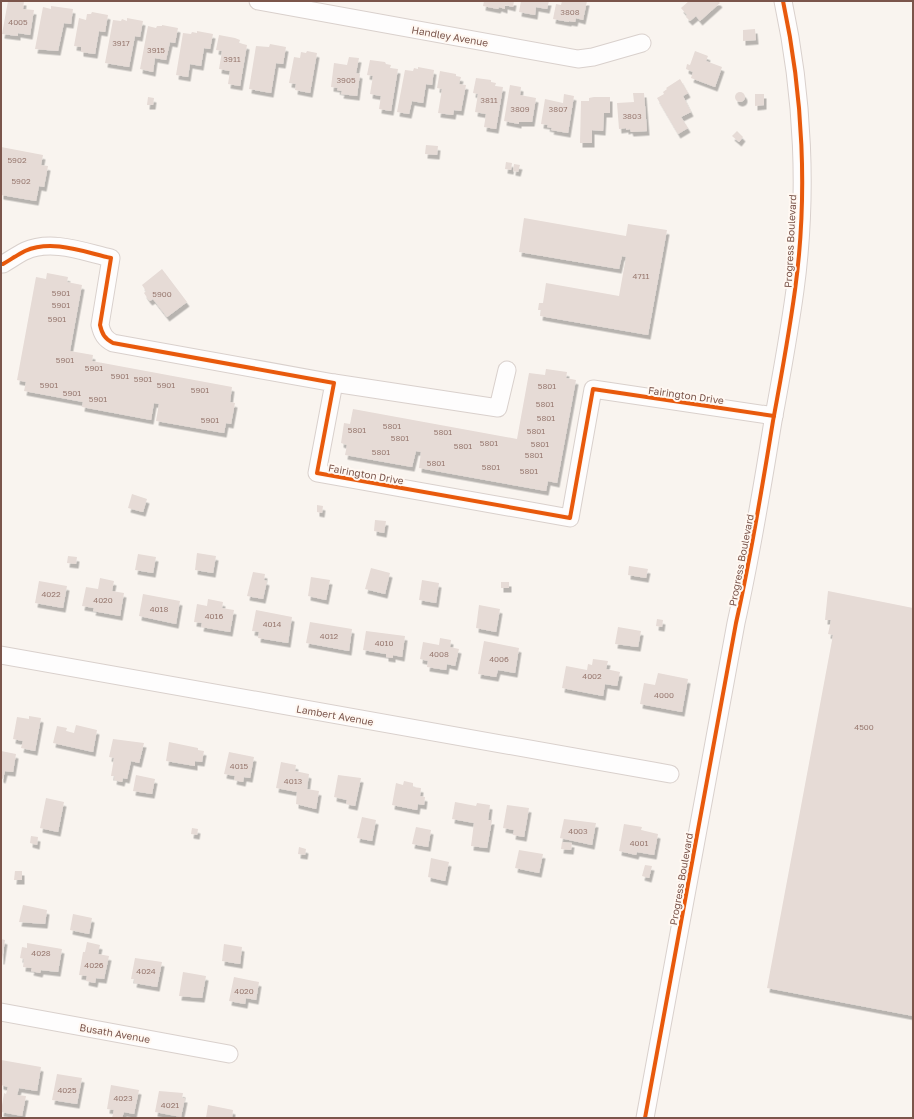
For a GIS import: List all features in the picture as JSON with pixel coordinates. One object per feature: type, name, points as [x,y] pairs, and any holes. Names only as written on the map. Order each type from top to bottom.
[{"type":"street","name":"Handley Avenue","points":[[258,1],[578,59],[593,57],[642,43]]},
{"type":"street","name":"Progress Boulevard","points":[[645,1118],[732,646],[748,568],[795,289],[801,227],[801,158],[797,93],[788,28],[782,1]]},
{"type":"street","points":[[1,264],[26,251],[42,246],[58,246],[111,258],[100,325],[102,333],[107,340],[113,343],[334,383],[498,408],[507,370]]},
{"type":"street","name":"Fairington Drive","points":[[334,383],[318,473],[570,518],[593,389],[774,416]]},
{"type":"street","name":"Lambert Avenue","points":[[1,655],[670,774]]},
{"type":"street","name":"Busath Avenue","points":[[1,1012],[229,1054]]},
{"type":"building","points":[[8,1],[24,1],[23,9],[34,10],[30,35],[18,33],[18,36],[2,34]]},
{"type":"building","points":[[484,1],[514,1],[513,7],[505,5],[505,9],[499,7],[498,9],[483,6]]},
{"type":"building","points":[[521,1],[549,1],[547,9],[536,7],[535,15],[519,12]]},
{"type":"building","points":[[562,1],[587,1],[583,20],[576,18],[575,22],[569,22],[553,19],[556,4],[561,5]]},
{"type":"building","points":[[689,1],[718,1],[720,3],[700,21],[696,16],[690,21],[681,8]]},
{"type":"building","points":[[51,6],[73,9],[71,24],[64,23],[58,51],[35,49],[43,7],[51,9]]},
{"type":"building","points":[[92,12],[108,15],[105,32],[99,31],[95,54],[81,52],[81,47],[74,46],[79,18],[86,20],[87,14],[91,14]]},
{"type":"building","points":[[127,18],[143,21],[140,37],[135,36],[129,67],[105,63],[113,20],[121,21],[122,19],[127,21]]},
{"type":"building","points":[[162,25],[178,28],[175,43],[170,42],[166,60],[155,58],[153,72],[140,69],[148,26],[156,28],[157,26]]},
{"type":"building","points":[[755,29],[756,40],[743,41],[743,30]]},
{"type":"building","points":[[197,31],[213,34],[210,49],[204,48],[201,66],[190,64],[188,77],[176,75],[183,33],[191,34],[192,32],[197,33]]},
{"type":"building","points":[[219,35],[235,38],[240,40],[239,43],[247,45],[240,86],[228,84],[230,71],[219,69],[222,51],[216,50]]},
{"type":"building","points":[[270,44],[286,47],[283,64],[276,63],[271,93],[249,89],[256,46],[269,47]]},
{"type":"building","points":[[307,51],[317,53],[310,93],[295,90],[296,84],[289,83],[294,57],[300,58],[301,52],[306,53]]},
{"type":"building","points":[[695,51],[708,56],[706,61],[722,67],[715,87],[691,78],[693,72],[686,69],[687,64],[690,65]]},
{"type":"building","points":[[349,57],[359,58],[356,73],[360,74],[357,96],[341,94],[342,91],[337,90],[338,88],[331,87],[334,63],[347,65]]},
{"type":"building","points":[[370,60],[385,62],[386,64],[391,65],[390,68],[398,69],[391,111],[379,109],[381,96],[370,94],[373,76],[367,75]]},
{"type":"building","points":[[418,67],[434,70],[432,85],[426,84],[423,103],[412,101],[409,114],[397,112],[405,70],[413,71],[414,68],[418,69]]},
{"type":"building","points":[[440,71],[456,74],[456,76],[461,77],[459,84],[466,85],[461,111],[454,110],[453,115],[438,113],[442,89],[437,88]]},
{"type":"building","points":[[476,78],[491,80],[491,82],[496,83],[495,86],[503,87],[496,129],[484,127],[486,114],[475,112],[478,94],[473,93]]},
{"type":"building","points":[[680,79],[688,93],[683,96],[691,112],[681,117],[688,128],[678,134],[657,98],[664,94],[663,92],[667,89],[666,88]]},
{"type":"building","points":[[510,85],[521,87],[520,95],[536,98],[532,122],[519,122],[519,124],[504,121]]},
{"type":"building","points":[[738,92],[742,92],[744,93],[744,101],[738,102],[735,99],[735,95]]},
{"type":"building","points":[[633,93],[644,93],[647,131],[631,132],[630,129],[626,130],[626,128],[619,129],[617,103],[634,102]]},
{"type":"building","points":[[564,94],[574,96],[568,133],[551,130],[552,128],[547,127],[548,125],[541,124],[545,99],[563,103]]},
{"type":"building","points":[[755,94],[764,94],[764,105],[755,106]]},
{"type":"building","points":[[148,97],[154,98],[153,105],[147,105]]},
{"type":"building","points":[[610,97],[610,113],[604,113],[603,131],[592,130],[592,143],[580,143],[581,101],[589,101],[589,98]]},
{"type":"building","points":[[737,131],[743,137],[739,142],[732,136]]},
{"type":"building","points":[[426,145],[438,146],[437,155],[425,154]]},
{"type":"building","points":[[1,147],[43,155],[41,165],[48,166],[44,187],[39,186],[36,201],[1,195]]},
{"type":"building","points":[[506,162],[512,163],[511,170],[505,169]]},
{"type":"building","points":[[514,164],[520,165],[518,172],[513,171]]},
{"type":"building","points":[[524,218],[626,236],[628,224],[667,230],[648,335],[540,316],[541,310],[538,310],[539,303],[543,303],[546,283],[619,296],[626,257],[622,256],[619,269],[519,252]]},
{"type":"building","points":[[162,269],[187,302],[167,317],[153,299],[150,301],[148,299],[144,293],[146,291],[142,285]]},
{"type":"building","points":[[47,273],[68,277],[67,282],[82,285],[70,351],[93,355],[92,361],[232,387],[230,402],[235,403],[231,424],[226,423],[224,433],[156,421],[159,404],[154,403],[151,420],[82,407],[83,402],[24,391],[26,382],[17,380],[36,277],[46,279]]},
{"type":"building","points":[[546,369],[567,372],[566,378],[576,380],[557,483],[548,481],[546,491],[419,468],[421,452],[416,451],[412,467],[345,455],[347,445],[341,443],[344,423],[350,424],[353,409],[517,439],[529,373],[545,375]]},
{"type":"building","points":[[132,494],[147,499],[143,512],[128,508]]},
{"type":"building","points":[[317,505],[323,506],[322,513],[317,512]]},
{"type":"building","points":[[375,520],[386,521],[384,533],[374,531]]},
{"type":"building","points":[[197,553],[216,556],[213,573],[195,570]]},
{"type":"building","points":[[138,554],[156,557],[153,573],[135,570]]},
{"type":"building","points":[[68,556],[77,557],[76,564],[67,563]]},
{"type":"building","points":[[629,566],[648,569],[646,578],[628,575]]},
{"type":"building","points":[[371,568],[390,573],[385,594],[365,589]]},
{"type":"building","points":[[253,572],[265,574],[264,580],[267,581],[263,599],[247,596]]},
{"type":"building","points":[[311,577],[330,580],[326,600],[308,596]]},
{"type":"building","points":[[100,578],[114,581],[112,591],[124,593],[120,616],[93,611],[94,608],[82,606],[86,587],[98,589]]},
{"type":"building","points":[[422,580],[439,583],[436,603],[419,600]]},
{"type":"building","points":[[39,581],[67,586],[63,608],[35,603]]},
{"type":"building","points":[[501,582],[509,582],[509,588],[501,588]]},
{"type":"building","points":[[828,591],[913,608],[913,1016],[767,988],[833,635],[828,634],[831,620],[825,620]]},
{"type":"building","points":[[143,594],[180,601],[176,624],[139,616]]},
{"type":"building","points":[[208,599],[223,602],[222,608],[234,610],[230,632],[201,627],[202,623],[194,622],[197,604],[207,606]]},
{"type":"building","points":[[479,605],[500,609],[496,632],[476,628]]},
{"type":"building","points":[[256,610],[292,617],[288,643],[258,638],[259,632],[252,631]]},
{"type":"building","points":[[657,619],[663,620],[662,627],[656,626]]},
{"type":"building","points":[[310,622],[352,629],[349,651],[306,643]]},
{"type":"building","points":[[618,627],[641,631],[638,647],[615,644]]},
{"type":"building","points":[[366,631],[405,636],[402,657],[393,655],[393,658],[386,657],[386,654],[363,650]]},
{"type":"building","points":[[440,638],[451,640],[450,647],[459,649],[455,666],[447,664],[446,670],[427,667],[428,661],[420,659],[423,642],[439,645]]},
{"type":"building","points":[[484,641],[519,648],[515,673],[498,670],[496,677],[478,674]]},
{"type":"building","points":[[593,659],[608,661],[606,669],[620,672],[617,686],[605,684],[603,696],[562,688],[566,666],[587,670],[588,664],[592,665]]},
{"type":"building","points":[[658,673],[688,679],[682,712],[640,704],[644,683],[655,685]]},
{"type":"building","points":[[29,716],[41,718],[35,751],[21,748],[23,741],[13,739],[17,717],[29,719]]},
{"type":"building","points":[[76,725],[97,730],[93,752],[53,743],[57,726],[67,728],[66,731],[74,733]]},
{"type":"building","points":[[113,739],[144,743],[139,763],[131,761],[127,779],[123,778],[122,782],[114,780],[115,776],[111,776],[114,758],[109,757]]},
{"type":"building","points":[[169,742],[198,748],[198,750],[204,751],[202,762],[195,761],[195,766],[166,761]]},
{"type":"building","points":[[1,751],[16,754],[13,772],[5,771],[3,779],[1,778]]},
{"type":"building","points":[[229,752],[254,757],[250,778],[244,777],[243,782],[234,780],[235,776],[224,774]]},
{"type":"building","points":[[281,762],[296,765],[295,771],[309,774],[307,789],[319,791],[316,809],[296,804],[297,792],[276,788]]},
{"type":"building","points":[[136,775],[155,779],[152,794],[133,791]]},
{"type":"building","points":[[338,775],[361,778],[355,806],[346,804],[347,800],[334,797]]},
{"type":"building","points":[[404,781],[413,783],[413,787],[421,788],[420,796],[425,797],[424,805],[418,804],[417,810],[392,805],[396,783],[403,785]]},
{"type":"building","points":[[46,798],[64,802],[58,832],[40,828]]},
{"type":"building","points":[[455,802],[476,806],[477,803],[490,805],[488,820],[492,820],[487,848],[471,846],[474,823],[452,819]]},
{"type":"building","points":[[507,805],[529,808],[524,837],[513,835],[514,830],[503,828]]},
{"type":"building","points":[[362,817],[376,820],[372,841],[357,838]]},
{"type":"building","points":[[564,819],[596,823],[592,845],[560,838]]},
{"type":"building","points":[[624,824],[642,827],[641,830],[658,834],[654,855],[637,852],[636,855],[619,851]]},
{"type":"building","points":[[416,827],[431,830],[428,847],[412,844]]},
{"type":"building","points":[[192,828],[198,829],[197,835],[191,834]]},
{"type":"building","points":[[31,836],[38,837],[37,845],[30,843]]},
{"type":"building","points":[[562,842],[572,843],[571,850],[561,849]]},
{"type":"building","points":[[299,847],[306,849],[305,855],[298,854]]},
{"type":"building","points":[[519,850],[543,854],[539,873],[515,868]]},
{"type":"building","points":[[431,858],[449,862],[445,881],[428,877]]},
{"type":"building","points":[[645,865],[652,866],[649,878],[642,876]]},
{"type":"building","points":[[15,871],[22,871],[22,880],[14,880]]},
{"type":"building","points":[[23,905],[47,910],[45,924],[19,922]]},
{"type":"building","points":[[73,914],[92,918],[89,934],[70,930]]},
{"type":"building","points":[[1,939],[5,940],[2,960],[1,960]]},
{"type":"building","points":[[87,942],[100,945],[98,954],[109,956],[104,979],[96,978],[95,983],[86,981],[87,976],[79,975],[83,952],[85,952]]},
{"type":"building","points":[[27,943],[62,949],[58,972],[41,970],[40,973],[31,971],[32,968],[23,967],[24,959],[20,958],[22,947],[27,948]]},
{"type":"building","points":[[224,944],[242,947],[240,964],[222,961]]},
{"type":"building","points":[[135,958],[162,962],[157,987],[134,983],[135,979],[131,979]]},
{"type":"building","points":[[183,972],[206,976],[202,998],[179,996]]},
{"type":"building","points":[[234,977],[259,982],[256,1000],[246,998],[245,1004],[229,1001]]},
{"type":"building","points":[[1,1060],[41,1067],[37,1091],[19,1088],[17,1095],[26,1096],[22,1116],[1,1112],[4,1093],[6,1094],[8,1087],[1,1085]]},
{"type":"building","points":[[57,1074],[82,1078],[77,1104],[52,1100]]},
{"type":"building","points":[[111,1085],[139,1090],[134,1114],[124,1112],[122,1118],[112,1118],[114,1110],[107,1109]]},
{"type":"building","points":[[159,1091],[183,1093],[182,1098],[185,1098],[181,1117],[155,1112]]},
{"type":"building","points":[[208,1105],[233,1110],[232,1118],[206,1118]]},
{"type":"cycle path","points":[[645,1118],[736,623],[747,573],[788,339],[795,290],[801,218],[801,145],[795,72],[783,1]]},
{"type":"cycle path","points":[[1,264],[25,251],[46,246],[57,246],[79,250],[111,258],[100,325],[104,336],[113,343],[334,383],[317,473],[570,518],[593,389],[774,416]]}]
